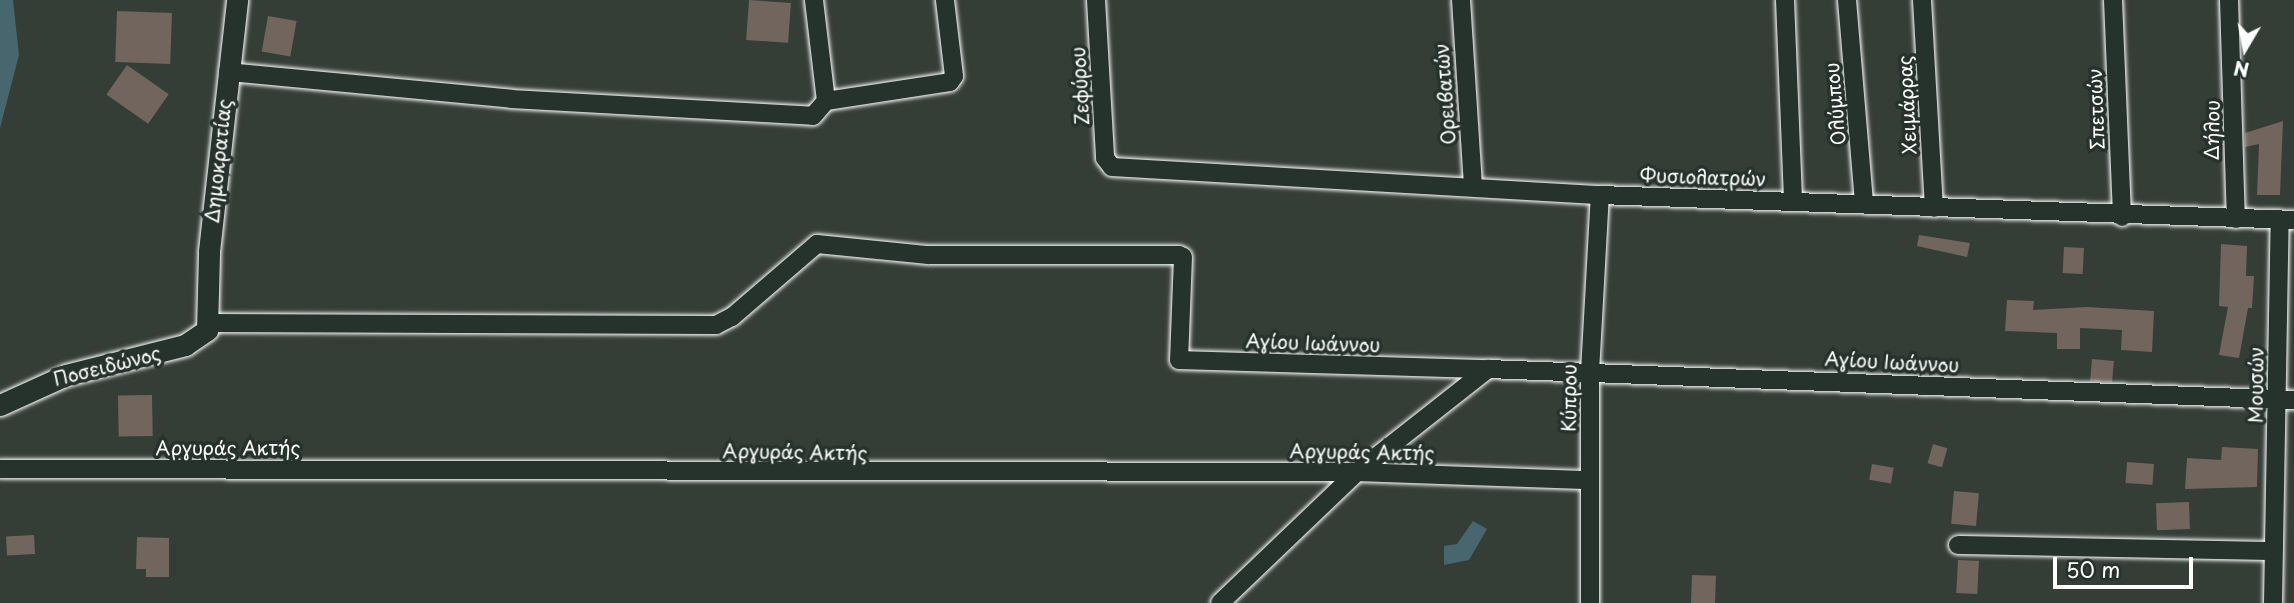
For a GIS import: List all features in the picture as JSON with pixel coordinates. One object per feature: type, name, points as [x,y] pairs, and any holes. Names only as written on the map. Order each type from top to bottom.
[{"type":"street","name":"Δημοκρατίας","points":[[209,323],[209,251],[237,0]]},
{"type":"street","points":[[814,0],[826,101]]},
{"type":"street","points":[[228,72],[734,115],[813,116],[826,101],[950,82],[954,76],[945,0]]},
{"type":"street","name":"Ζεφύρου","points":[[1096,0],[1105,158],[1112,167]]},
{"type":"street","name":"Ορειβατών","points":[[1461,0],[1473,185]]},
{"type":"street","points":[[1785,0],[1793,201]]},
{"type":"street","name":"Ολύμπου","points":[[1847,0],[1864,204]]},
{"type":"street","name":"Χειμάρρας","points":[[1923,0],[1934,208]]},
{"type":"street","name":"Σπετσών","points":[[2113,0],[2122,217]]},
{"type":"street","name":"Δήλου","points":[[2229,0],[2236,219]]},
{"type":"street","name":"Φυσιολατρών","points":[[1112,167],[1473,185],[1600,195],[1793,201],[2122,217],[2287,220]]},
{"type":"street","name":"Κύπρου","points":[[1590,603],[1590,372],[1600,195]]},
{"type":"street","name":"Μουσών","points":[[2273,603],[2273,551],[2285,399],[2287,220]]},
{"type":"street","name":"Αγίου Ιωάννου","points":[[209,323],[716,325],[732,317],[817,244],[928,255],[1179,255],[1184,257],[1179,360],[1590,372],[2285,399]]},
{"type":"street","name":"Ποσειδώνος","points":[[0,405],[66,375],[185,345],[203,336],[209,323]]},
{"type":"street","points":[[1220,603],[1357,472],[1488,369]]},
{"type":"street","name":"Αργυράς Ακτής","points":[[0,469],[1357,472],[1590,480]]},
{"type":"street","points":[[1958,545],[2273,551]]},
{"type":"water","points":[[0,0],[13,0],[19,55],[0,128]]},
{"type":"water","points":[[1473,521],[1487,529],[1469,560],[1444,565],[1444,546],[1457,544]]},
{"type":"building","points":[[749,0],[791,3],[788,43],[746,40]]},
{"type":"building","points":[[117,11],[172,13],[170,64],[115,62]]},
{"type":"building","points":[[268,16],[297,21],[290,56],[262,51]]},
{"type":"building","points":[[127,65],[169,94],[148,124],[106,94]]},
{"type":"building","points":[[2283,121],[2280,195],[2257,195],[2259,144],[2245,147],[2245,133]]},
{"type":"building","points":[[1919,235],[1970,243],[1967,257],[1917,246]]},
{"type":"building","points":[[2221,244],[2247,246],[2246,276],[2254,276],[2252,308],[2248,308],[2239,358],[2219,355],[2228,307],[2219,306]]},
{"type":"building","points":[[2064,247],[2084,248],[2083,274],[2063,273]]},
{"type":"building","points":[[2007,300],[2034,301],[2033,310],[2087,307],[2154,311],[2152,352],[2121,350],[2122,330],[2080,328],[2080,349],[2057,349],[2057,333],[2005,331]]},
{"type":"building","points":[[2092,359],[2114,361],[2112,383],[2090,381]]},
{"type":"building","points":[[152,395],[153,436],[119,437],[118,396]]},
{"type":"building","points":[[1933,444],[1947,448],[1942,467],[1927,463]]},
{"type":"building","points":[[2222,447],[2258,449],[2257,487],[2185,489],[2187,458],[2221,460]]},
{"type":"building","points":[[2127,462],[2154,464],[2152,485],[2126,483]]},
{"type":"building","points":[[1872,464],[1894,468],[1891,484],[1869,480]]},
{"type":"building","points":[[1954,491],[1979,493],[1976,526],[1951,524]]},
{"type":"building","points":[[2189,502],[2190,529],[2157,530],[2156,503]]},
{"type":"building","points":[[34,535],[35,554],[7,555],[6,536]]},
{"type":"building","points":[[137,537],[169,538],[169,577],[146,577],[146,569],[136,569]]},
{"type":"building","points":[[1958,560],[1979,561],[1977,594],[1956,593]]},
{"type":"building","points":[[1692,575],[1716,576],[1715,603],[1691,603]]}]
